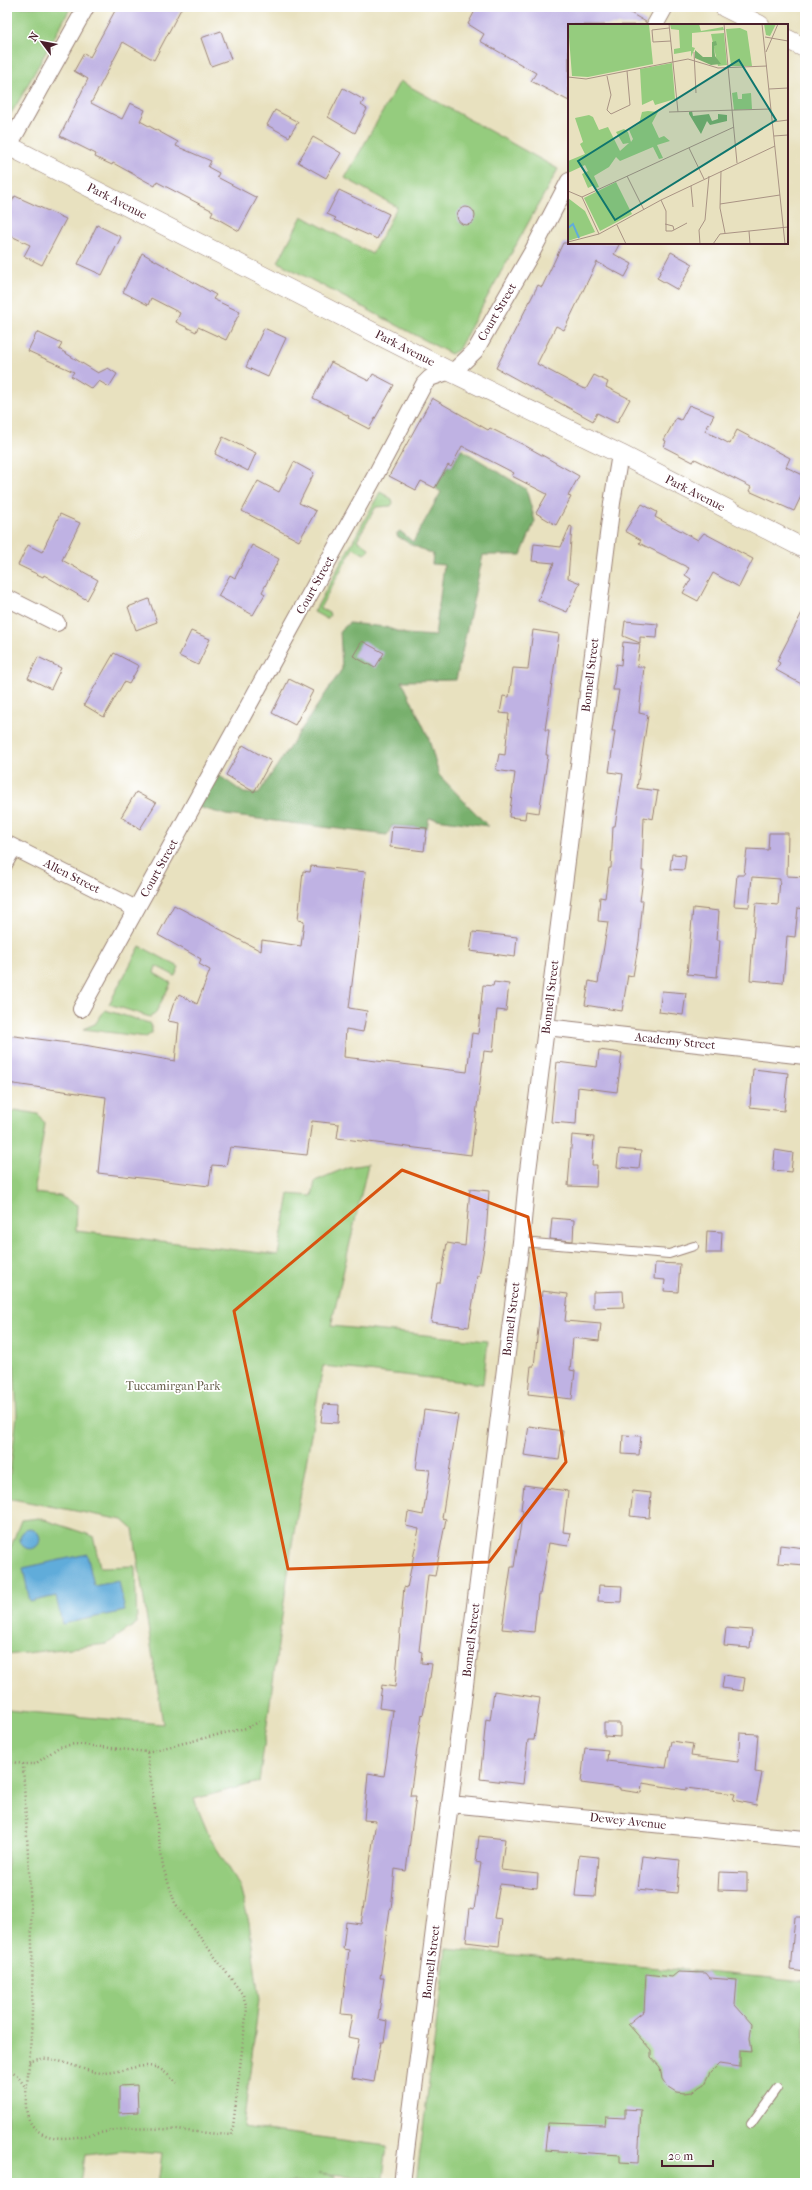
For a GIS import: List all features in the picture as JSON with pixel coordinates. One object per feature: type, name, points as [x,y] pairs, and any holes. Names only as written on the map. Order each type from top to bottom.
[{"type":"street","points":[[8,147],[86,7]]},
{"type":"street","points":[[656,24],[665,7]]},
{"type":"street","points":[[724,7],[758,24]]},
{"type":"street","points":[[788,40],[805,48]]},
{"type":"street","name":"Park Avenue","points":[[8,147],[449,371],[620,454],[805,549]]},
{"type":"street","name":"Court Street","points":[[81,1009],[374,478],[419,392],[430,378],[456,369],[475,351],[532,252],[568,183]]},
{"type":"street","name":"Bonnell Street","points":[[402,2183],[521,1242],[546,1027],[612,503],[620,454]]},
{"type":"street","points":[[7,598],[57,624]]},
{"type":"street","name":"Allen Street","points":[[12,846],[136,909]]},
{"type":"street","name":"Academy Street","points":[[546,1027],[805,1056]]},
{"type":"street","name":"Dewey Avenue","points":[[450,1804],[805,1839]]},
{"type":"lane","points":[[7,867],[12,846]]},
{"type":"lane","points":[[521,1242],[669,1254],[694,1246]]},
{"type":"lane","points":[[751,2124],[777,2088]]},
{"type":"path","points":[[7,1761],[23,1764],[35,1764],[59,1747],[75,1744],[147,1752],[250,1727],[260,1721]]},
{"type":"path","points":[[23,1764],[32,1932],[31,2030],[24,2106],[29,2123],[43,2134],[63,2138],[113,2130],[154,2130],[232,2135],[247,2008],[242,1995],[175,1903],[163,1866],[147,1752]]},
{"type":"path","points":[[29,2062],[38,2058],[48,2058],[81,2069],[104,2073],[147,2065],[158,2068],[177,2084]]},
{"type":"path","points":[[7,2068],[16,2074],[26,2089]]},
{"type":"highlighted area","points":[[402,1170],[528,1217],[566,1462],[489,1562],[288,1569],[234,1311]]},
{"type":"green space","points":[[7,7],[71,7],[17,104],[7,119]]},
{"type":"green space","points":[[400,81],[558,169],[458,350],[451,354],[278,262],[302,216],[372,254],[397,207],[345,178]]},
{"type":"green space","points":[[461,449],[526,489],[535,521],[521,555],[483,555],[456,680],[402,681],[428,736],[439,775],[488,826],[429,818],[427,828],[392,826],[387,835],[226,815],[195,806],[213,771],[244,793],[258,794],[342,669],[340,631],[349,623],[385,627],[406,634],[435,636],[444,565],[432,564],[433,554],[412,545],[397,536],[397,533],[400,531],[413,542],[441,492],[435,488],[448,465],[452,467]]},
{"type":"green space","points":[[380,492],[392,499],[393,503],[391,506],[376,507],[357,540],[369,548],[368,552],[364,554],[353,548],[320,608],[329,613],[330,615],[327,619],[314,612]]},
{"type":"green space","points":[[140,946],[179,967],[175,976],[156,966],[154,973],[171,983],[155,1014],[150,1017],[109,1004]]},
{"type":"green space","points":[[105,1010],[149,1023],[152,1028],[152,1033],[146,1037],[83,1029],[95,1024]]},
{"type":"green space","name":"Tuccamirgan Park","points":[[15,1110],[38,1114],[45,1124],[34,1193],[60,1196],[77,1205],[76,1231],[278,1255],[289,1194],[312,1196],[315,1181],[348,1167],[368,1164],[331,1326],[488,1341],[483,1384],[323,1366],[292,1544],[259,1782],[194,1799],[210,1838],[239,1884],[249,1922],[259,2000],[243,2127],[387,2146],[383,2179],[319,2173],[335,2176],[334,2183],[158,2183],[162,2154],[122,2151],[85,2155],[81,2183],[7,2183],[7,1710],[163,1724],[133,1529],[123,1520],[7,1498],[17,1415],[14,1365],[7,1355],[7,1120]]},
{"type":"green space","points":[[39,1518],[93,1536],[100,1567],[135,1566],[137,1623],[107,1644],[7,1655],[7,1549],[10,1549],[21,1520]]},
{"type":"green space","points":[[446,1949],[805,1981],[805,2183],[416,2183]]},
{"type":"water","points":[[26,1529],[34,1529],[40,1535],[40,1543],[34,1549],[26,1549],[20,1543],[20,1535]]},
{"type":"water","points":[[87,1554],[94,1586],[119,1581],[125,1611],[62,1624],[56,1596],[30,1602],[23,1568]]},
{"type":"building","points":[[117,7],[182,7],[154,60],[123,42],[91,103],[122,119],[130,103],[145,110],[140,121],[178,142],[176,146],[211,161],[208,167],[219,173],[217,177],[257,198],[239,231],[211,215],[213,211],[157,182],[155,186],[113,163],[112,165],[95,157],[96,154],[60,136],[88,79],[74,71],[84,53],[90,57]]},
{"type":"building","points":[[477,7],[620,7],[646,22],[646,24],[568,24],[568,100],[531,81],[536,73],[480,41],[484,34],[468,24]]},
{"type":"building","points":[[221,31],[231,59],[211,66],[201,38]]},
{"type":"building","points":[[343,88],[364,100],[361,105],[367,109],[355,133],[328,117]]},
{"type":"building","points":[[275,110],[298,122],[289,137],[267,125]]},
{"type":"building","points":[[313,137],[341,153],[326,178],[298,162]]},
{"type":"building","points":[[339,190],[389,214],[377,239],[334,220],[336,218],[327,214]]},
{"type":"building","points":[[15,196],[66,219],[42,265],[24,256],[30,245],[7,234],[7,211]]},
{"type":"building","points":[[466,207],[470,208],[474,212],[474,220],[470,224],[466,225],[462,224],[458,220],[457,216],[458,212],[462,208]]},
{"type":"building","points":[[97,225],[121,237],[102,275],[78,264]]},
{"type":"building","points":[[563,243],[619,244],[614,254],[632,264],[625,277],[597,262],[564,330],[556,326],[537,364],[582,388],[586,389],[594,375],[608,382],[606,387],[630,399],[617,423],[597,413],[593,421],[496,368],[538,285],[542,287]]},
{"type":"building","points":[[671,252],[693,264],[678,290],[657,278]]},
{"type":"building","points":[[142,253],[216,295],[213,299],[240,312],[226,340],[198,327],[196,332],[176,322],[180,313],[151,298],[148,305],[123,292]]},
{"type":"building","points":[[264,328],[286,338],[268,377],[246,367]]},
{"type":"building","points":[[37,332],[62,344],[59,349],[98,373],[108,368],[117,374],[109,387],[99,381],[92,389],[71,376],[74,372],[28,351]]},
{"type":"building","points":[[331,362],[369,381],[373,374],[394,385],[369,429],[348,418],[349,416],[313,398]]},
{"type":"building","points":[[432,398],[488,430],[490,428],[524,445],[579,476],[568,496],[571,497],[556,525],[536,513],[547,494],[512,476],[514,473],[462,446],[451,467],[448,465],[435,488],[421,481],[416,490],[389,476]]},
{"type":"building","points":[[689,405],[714,415],[705,431],[730,444],[737,430],[790,458],[786,467],[805,476],[805,488],[794,511],[749,491],[751,487],[695,459],[693,462],[664,447],[666,441],[664,440],[676,418],[681,420]]},
{"type":"building","points":[[223,437],[256,453],[248,471],[215,454]]},
{"type":"building","points":[[294,462],[314,473],[299,503],[316,511],[299,541],[242,511],[258,481],[279,492]]},
{"type":"building","points":[[642,504],[657,512],[655,517],[698,540],[704,533],[753,559],[739,587],[713,573],[698,601],[683,593],[691,579],[685,575],[689,568],[639,543],[641,540],[625,531]]},
{"type":"building","points":[[60,514],[80,523],[62,560],[98,580],[87,600],[44,575],[43,577],[18,565],[28,545],[42,552]]},
{"type":"building","points":[[570,526],[572,527],[568,578],[580,583],[567,612],[538,600],[554,563],[532,561],[534,544],[561,547]]},
{"type":"building","points":[[252,545],[279,559],[262,592],[265,594],[253,615],[218,596],[230,575],[235,578]]},
{"type":"building","points":[[149,599],[157,622],[136,630],[128,607]]},
{"type":"building","points":[[805,607],[805,686],[776,670],[780,663],[777,661]]},
{"type":"building","points":[[625,621],[658,624],[657,638],[640,637],[640,643],[623,636]]},
{"type":"building","points":[[533,630],[559,634],[545,730],[549,730],[546,755],[548,755],[539,813],[526,811],[525,819],[509,817],[515,773],[496,770],[499,754],[505,755],[509,714],[500,713],[503,696],[509,697],[513,668],[528,669]]},
{"type":"building","points":[[191,631],[210,639],[198,665],[179,656]]},
{"type":"building","points":[[362,641],[384,653],[375,668],[353,656]]},
{"type":"building","points":[[623,642],[640,644],[637,667],[644,667],[639,713],[648,715],[637,788],[658,791],[653,819],[644,817],[642,871],[644,871],[640,901],[643,901],[639,941],[633,976],[628,975],[622,1011],[585,1005],[589,981],[598,983],[608,922],[598,921],[600,897],[605,898],[609,868],[611,868],[613,826],[615,826],[623,774],[609,772],[615,731],[612,731],[619,690],[613,690],[616,664],[621,665]]},
{"type":"building","points":[[114,653],[139,666],[129,684],[124,682],[104,717],[84,705]]},
{"type":"building","points":[[38,657],[61,668],[51,689],[28,678]]},
{"type":"building","points":[[289,679],[313,691],[295,725],[272,713]]},
{"type":"building","points":[[243,745],[271,761],[254,792],[226,775]]},
{"type":"building","points":[[136,792],[156,803],[140,829],[121,817]]},
{"type":"building","points":[[392,826],[427,828],[424,851],[390,847]]},
{"type":"building","points":[[769,833],[788,833],[787,876],[805,877],[805,909],[798,908],[795,937],[787,936],[783,983],[750,980],[756,903],[778,905],[780,879],[752,877],[749,907],[734,906],[737,875],[744,875],[747,849],[768,850]]},
{"type":"building","points":[[672,854],[686,855],[684,870],[670,869]]},
{"type":"building","points":[[311,866],[366,872],[349,1008],[367,1011],[363,1032],[346,1029],[344,1057],[467,1072],[472,1033],[478,1034],[483,985],[493,986],[494,982],[509,984],[506,1011],[497,1010],[493,1052],[484,1051],[471,1155],[337,1138],[339,1124],[312,1121],[307,1155],[230,1147],[226,1166],[212,1165],[209,1186],[98,1173],[106,1097],[7,1083],[7,1035],[84,1045],[175,1061],[179,1023],[168,1021],[173,1005],[179,994],[197,1004],[210,970],[199,964],[201,959],[158,935],[174,905],[261,951],[262,940],[301,946],[304,921],[298,920],[303,871],[310,872]]},
{"type":"building","points":[[693,908],[719,911],[717,940],[720,940],[717,977],[687,974]]},
{"type":"building","points":[[473,932],[517,937],[515,957],[470,951]]},
{"type":"building","points":[[662,991],[686,993],[683,1015],[659,1012]]},
{"type":"building","points":[[599,1050],[622,1053],[617,1092],[578,1087],[576,1124],[551,1122],[557,1062],[597,1067]]},
{"type":"building","points":[[753,1069],[788,1073],[784,1111],[750,1107]]},
{"type":"building","points":[[572,1135],[594,1137],[592,1165],[597,1165],[596,1187],[568,1186]]},
{"type":"building","points":[[619,1149],[641,1151],[639,1169],[617,1167]]},
{"type":"building","points":[[775,1150],[793,1153],[791,1172],[773,1170]]},
{"type":"building","points":[[470,1189],[489,1191],[486,1236],[479,1276],[477,1276],[469,1327],[431,1322],[437,1283],[440,1283],[447,1243],[465,1246]]},
{"type":"building","points":[[552,1218],[574,1220],[573,1241],[550,1239]]},
{"type":"building","points":[[707,1231],[722,1232],[721,1253],[706,1253]]},
{"type":"building","points":[[655,1263],[680,1264],[678,1292],[664,1291],[665,1280],[654,1279]]},
{"type":"building","points":[[542,1291],[568,1294],[565,1321],[601,1324],[599,1341],[573,1338],[570,1370],[575,1371],[572,1399],[528,1394],[531,1366],[534,1366]]},
{"type":"building","points":[[623,1291],[624,1307],[593,1308],[593,1292]]},
{"type":"building","points":[[323,1404],[339,1405],[338,1423],[321,1422]]},
{"type":"building","points":[[424,1410],[458,1415],[442,1518],[446,1519],[435,1576],[428,1575],[419,1651],[422,1652],[421,1663],[432,1664],[423,1715],[422,1714],[410,1796],[416,1796],[406,1871],[395,1869],[391,1910],[390,1909],[380,1978],[384,1978],[378,2019],[387,2021],[384,2042],[381,2042],[374,2082],[352,2078],[359,2039],[348,2037],[352,2015],[341,2014],[349,1950],[343,1949],[346,1922],[361,1924],[376,1821],[364,1820],[368,1773],[384,1776],[387,1757],[393,1710],[379,1708],[382,1685],[395,1687],[404,1587],[407,1588],[419,1529],[406,1526],[408,1512],[423,1515],[430,1470],[416,1469]]},
{"type":"building","points":[[529,1426],[563,1431],[559,1460],[524,1455]]},
{"type":"building","points":[[623,1435],[641,1436],[639,1455],[622,1454]]},
{"type":"building","points":[[524,1485],[568,1491],[563,1532],[571,1533],[568,1546],[549,1543],[540,1594],[538,1594],[534,1632],[502,1629],[511,1567],[514,1567],[523,1511],[521,1510]]},
{"type":"building","points":[[633,1491],[651,1493],[649,1518],[630,1516]]},
{"type":"building","points":[[780,1545],[805,1548],[805,1565],[778,1563]]},
{"type":"building","points":[[599,1585],[622,1586],[621,1602],[598,1601]]},
{"type":"building","points":[[726,1628],[752,1630],[750,1648],[724,1646]]},
{"type":"building","points":[[724,1675],[745,1678],[743,1691],[722,1688]]},
{"type":"building","points":[[494,1691],[540,1698],[534,1740],[528,1740],[523,1784],[480,1779],[486,1719],[490,1720]]},
{"type":"building","points":[[604,1723],[620,1723],[620,1737],[604,1736]]},
{"type":"building","points":[[740,1733],[758,1734],[755,1772],[762,1773],[756,1805],[733,1800],[735,1794],[686,1788],[686,1790],[642,1783],[641,1793],[620,1790],[620,1788],[581,1783],[585,1748],[608,1750],[607,1761],[666,1768],[671,1741],[693,1744],[691,1756],[738,1762]]},
{"type":"building","points":[[479,1836],[505,1839],[501,1870],[538,1874],[537,1888],[500,1884],[494,1918],[502,1919],[499,1946],[466,1942],[470,1908],[474,1909],[481,1863],[476,1862]]},
{"type":"building","points":[[579,1855],[598,1857],[595,1897],[575,1896]]},
{"type":"building","points":[[642,1856],[680,1860],[677,1893],[638,1889]]},
{"type":"building","points":[[719,1872],[747,1873],[747,1891],[718,1890]]},
{"type":"building","points":[[795,1917],[805,1917],[805,1972],[790,1970]]},
{"type":"building","points":[[678,1972],[706,1973],[710,1978],[737,1980],[735,2005],[752,2024],[750,2038],[752,2051],[740,2050],[740,2067],[719,2064],[711,2072],[705,2084],[692,2092],[685,2093],[677,2092],[666,2085],[662,2079],[660,2067],[651,2057],[651,2050],[628,2024],[644,2011],[646,1974],[672,1977]]},
{"type":"building","points":[[137,2085],[138,2112],[119,2113],[119,2086]]},
{"type":"building","points":[[625,2109],[641,2110],[638,2163],[620,2162],[620,2155],[545,2150],[548,2123],[605,2125],[606,2117],[625,2118]]}]
